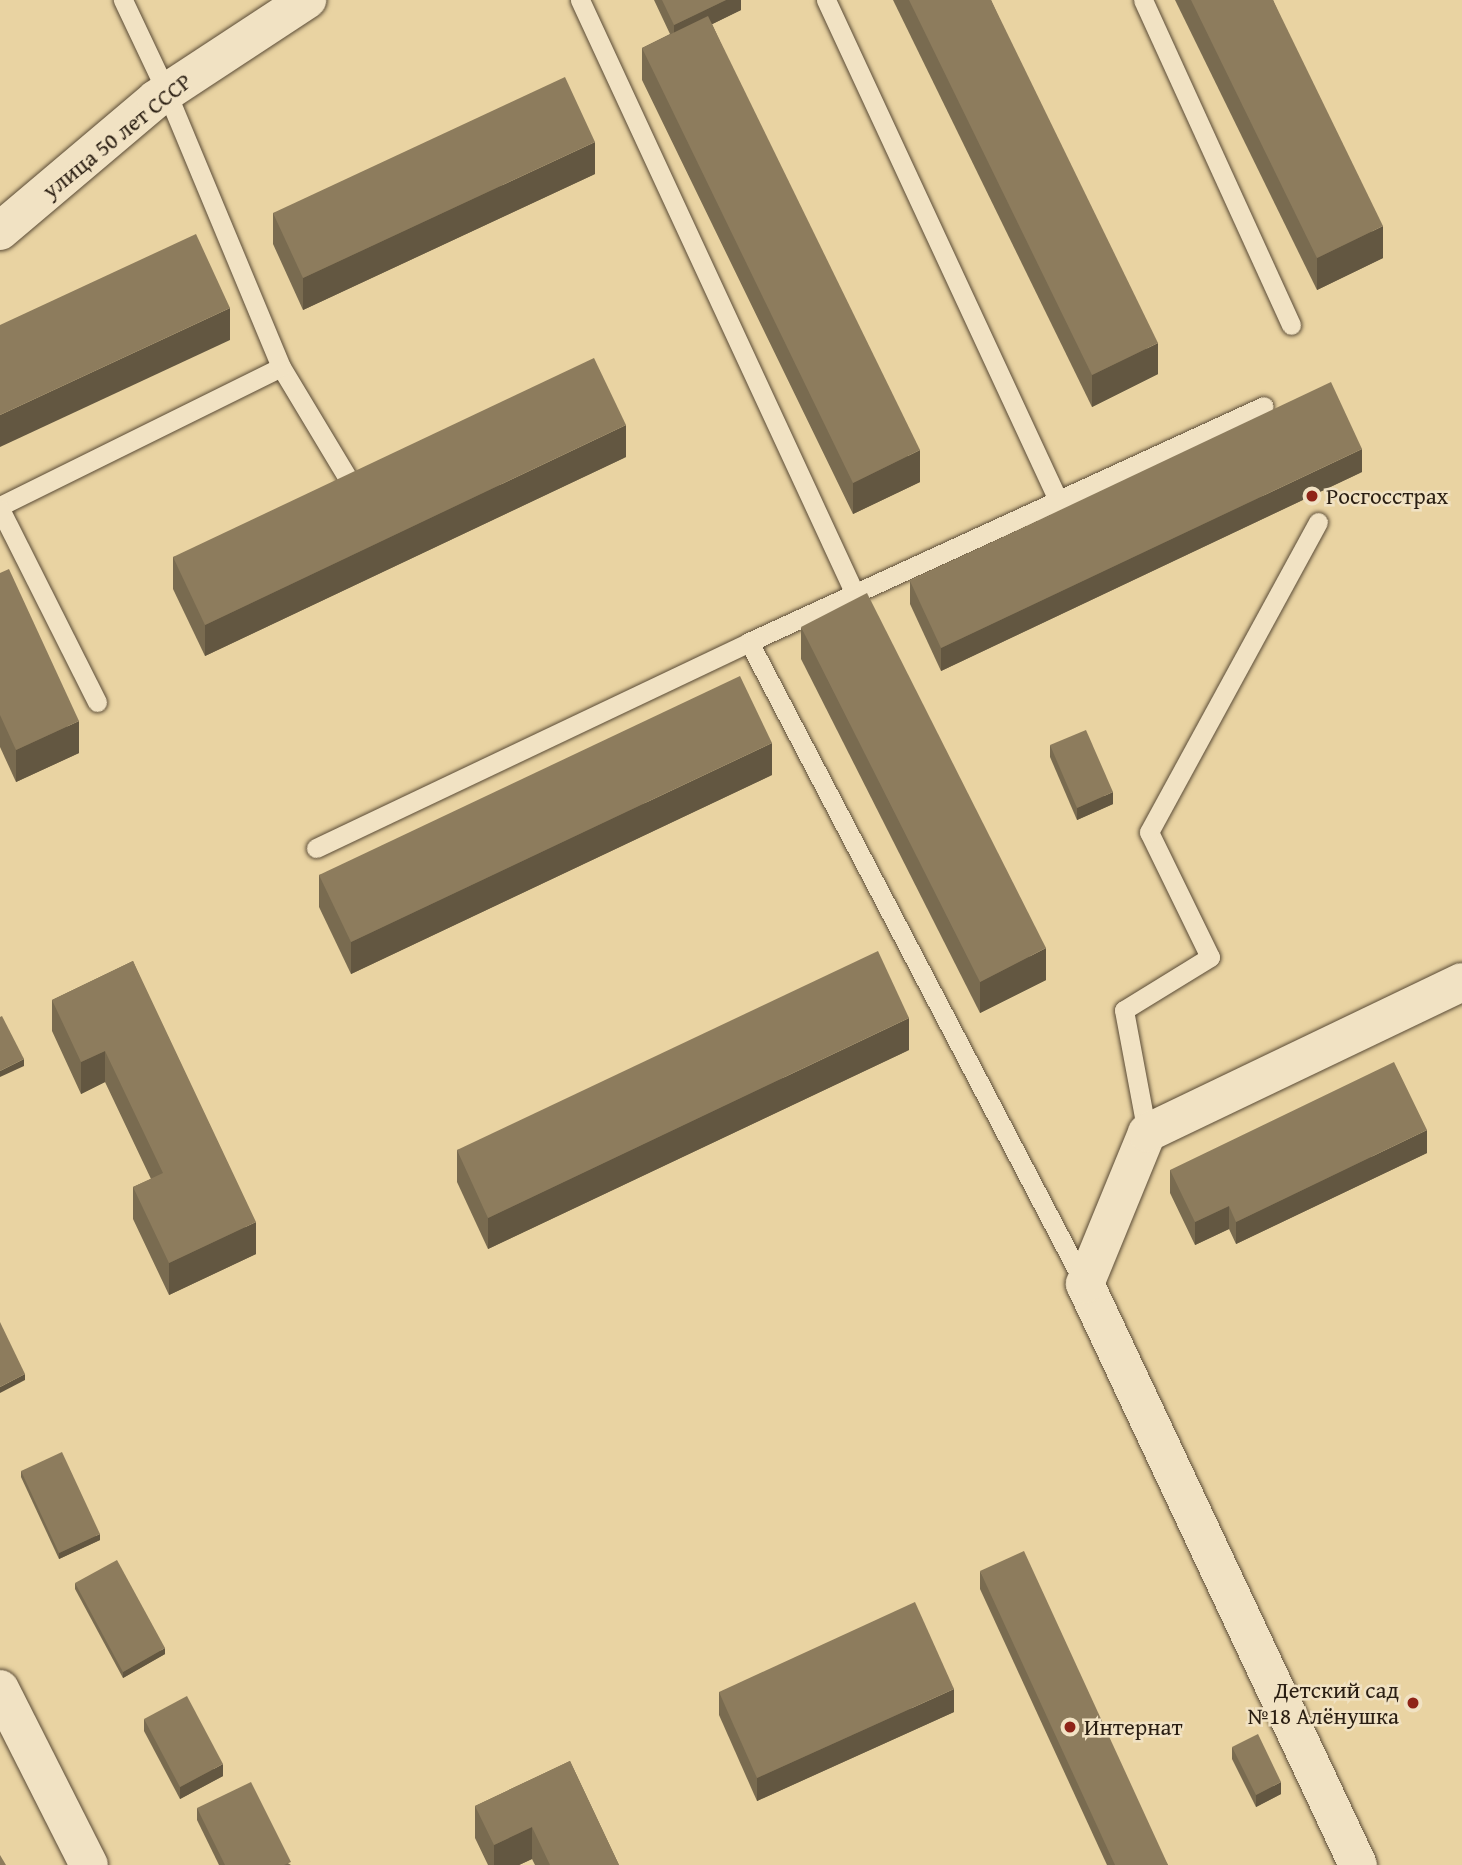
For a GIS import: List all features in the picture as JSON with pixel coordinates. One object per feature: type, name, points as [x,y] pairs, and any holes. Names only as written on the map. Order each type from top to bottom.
[{"type":"street","name":"улица 50 лет СССР","points":[[0,231],[166,91],[307,0]]},
{"type":"street","points":[[1357,1865],[1085,1284],[1147,1132],[1462,982]]},
{"type":"street","points":[[0,1689],[89,1865]]},
{"type":"lane","points":[[123,0],[166,91],[281,367],[354,487]]},
{"type":"lane","points":[[580,0],[855,593]]},
{"type":"lane","points":[[826,0],[1058,500]]},
{"type":"lane","points":[[1143,0],[1291,325]]},
{"type":"lane","points":[[97,702],[0,507],[281,367]]},
{"type":"lane","points":[[316,848],[749,642],[1264,406]]},
{"type":"lane","points":[[329,499],[378,476]]},
{"type":"lane","points":[[1147,1132],[1124,1010],[1210,957],[1149,832],[1318,522]]},
{"type":"lane","points":[[749,642],[1085,1284]]},
{"type":"building","points":[[662,0],[726,0],[674,25]]},
{"type":"building","points":[[909,0],[991,0],[1158,343],[1092,375]]},
{"type":"building","points":[[1191,0],[1273,0],[1383,226],[1317,258]]},
{"type":"building","points":[[708,16],[920,450],[853,483],[642,48]]},
{"type":"building","points":[[565,77],[595,142],[303,278],[273,213]]},
{"type":"building","points":[[196,234],[230,308],[0,415],[0,325]]},
{"type":"building","points":[[594,358],[626,425],[205,625],[173,557]]},
{"type":"building","points":[[1331,382],[1362,449],[941,648],[910,581]]},
{"type":"building","points":[[9,569],[79,721],[16,750],[0,715],[0,573]]},
{"type":"building","points":[[867,593],[1046,948],[980,982],[801,627]]},
{"type":"building","points":[[740,676],[772,743],[351,942],[319,875]]},
{"type":"building","points":[[1086,730],[1113,792],[1077,808],[1050,745]]},
{"type":"building","points":[[878,951],[909,1018],[488,1218],[457,1150]]},
{"type":"building","points":[[133,961],[256,1222],[169,1263],[133,1187],[163,1173],[105,1051],[81,1062],[52,1000]]},
{"type":"building","points":[[2,1016],[24,1059],[0,1071],[0,1017]]},
{"type":"building","points":[[1394,1062],[1427,1130],[1236,1222],[1229,1206],[1195,1222],[1170,1170]]},
{"type":"building","points":[[0,1322],[25,1374],[0,1387]]},
{"type":"building","points":[[62,1452],[100,1534],[59,1553],[21,1471]]},
{"type":"building","name":"Интернат","points":[[1024,1551],[1168,1865],[1115,1865],[980,1571]]},
{"type":"building","points":[[117,1560],[165,1648],[123,1672],[75,1583]]},
{"type":"building","points":[[915,1602],[954,1689],[757,1778],[719,1692]]},
{"type":"building","points":[[187,1696],[223,1764],[180,1787],[144,1719]]},
{"type":"building","points":[[1258,1734],[1281,1782],[1256,1795],[1232,1747]]},
{"type":"building","points":[[570,1761],[619,1865],[550,1865],[532,1827],[494,1845],[475,1806]]},
{"type":"building","points":[[251,1782],[291,1862],[284,1865],[225,1865],[197,1808]]},
{"type":"place","name":"Росгосстрах","points":[[1312,496]]},
{"type":"place","name":"Детский сад №18 Алёнушка","points":[[1413,1703]]},
{"type":"place","name":"Интернат","points":[[1070,1727]]}]
